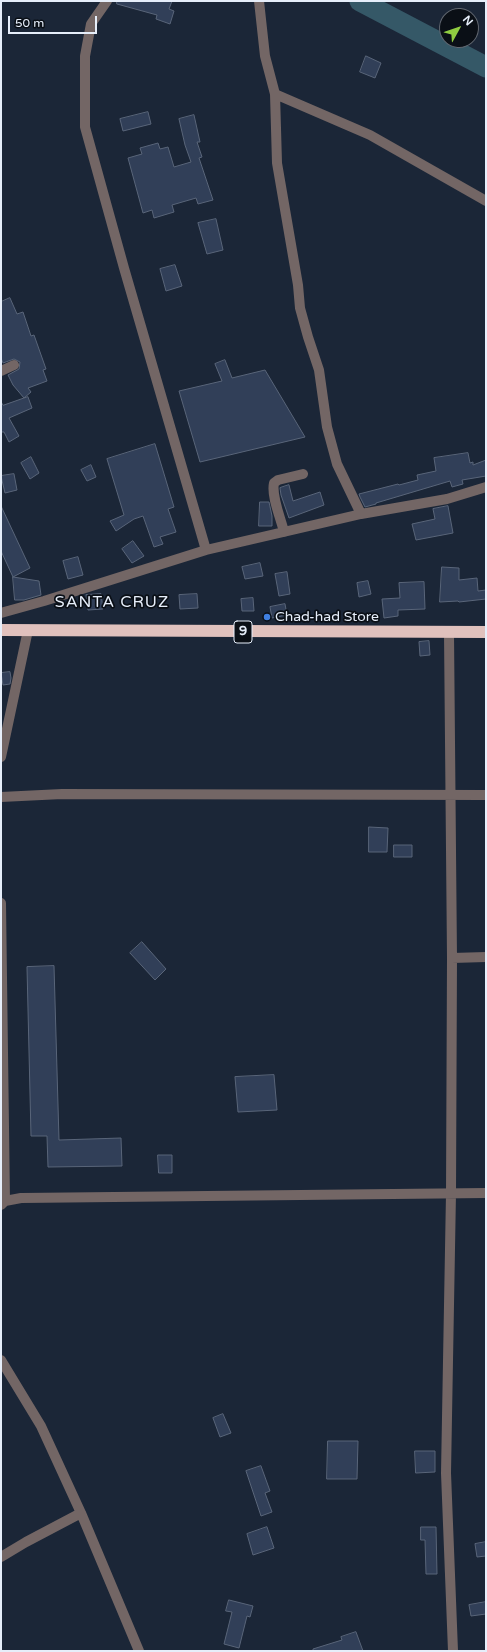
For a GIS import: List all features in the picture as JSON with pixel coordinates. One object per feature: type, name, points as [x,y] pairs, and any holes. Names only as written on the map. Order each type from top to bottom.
[{"type":"highway","name":"9","points":[[2,627],[28,630],[486,632]]},
{"type":"street","points":[[107,1],[91,24],[85,56],[85,127],[124,268],[206,550]]},
{"type":"street","points":[[259,1],[265,56],[275,94],[277,163],[298,285],[300,308],[319,370],[327,427],[337,464],[361,514]]},
{"type":"street","points":[[275,94],[370,135],[486,202]]},
{"type":"street","points":[[1,371],[14,365]]},
{"type":"street","points":[[284,532],[276,502],[273,487],[274,483],[278,480],[303,474]]},
{"type":"street","points":[[1,613],[206,550],[361,514],[447,499],[486,487]]},
{"type":"street","points":[[1,757],[28,630]]},
{"type":"street","points":[[449,633],[452,958],[446,1473],[453,1651]]},
{"type":"street","points":[[1,798],[62,794],[486,795]]},
{"type":"street","points":[[1,902],[3,1203],[21,1198],[486,1193]]},
{"type":"street","points":[[452,958],[486,957]]},
{"type":"street","points":[[1,1360],[41,1426],[82,1513],[138,1651]]},
{"type":"street","points":[[1,1557],[82,1513]]},
{"type":"building","points":[[117,1],[172,1],[169,9],[174,11],[170,24],[156,19],[157,15],[117,4]]},
{"type":"building","points":[[366,56],[381,63],[375,78],[360,72]]},
{"type":"building","points":[[148,112],[151,124],[123,131],[120,119]]},
{"type":"building","points":[[194,115],[200,142],[197,142],[202,157],[199,158],[213,200],[198,204],[196,198],[172,205],[174,212],[154,218],[152,210],[143,213],[128,158],[142,154],[140,148],[158,143],[160,149],[168,147],[174,167],[191,162],[185,145],[179,119]]},
{"type":"building","points":[[216,219],[223,250],[207,254],[198,223]]},
{"type":"building","points":[[175,265],[182,286],[166,291],[160,269]]},
{"type":"building","points":[[10,298],[17,314],[23,312],[31,336],[34,335],[46,369],[43,370],[47,381],[28,388],[31,392],[24,398],[13,385],[8,375],[19,369],[20,362],[14,359],[3,363],[1,358],[1,302]]},
{"type":"building","points":[[225,360],[232,378],[265,370],[305,437],[200,462],[179,391],[222,381],[215,364]]},
{"type":"building","points":[[28,397],[32,408],[9,418],[19,436],[9,442],[4,432],[1,432],[1,402],[3,405]]},
{"type":"building","points":[[155,444],[174,507],[168,509],[176,532],[160,537],[163,544],[154,547],[143,516],[134,519],[116,531],[110,521],[124,515],[107,459]]},
{"type":"building","points":[[468,453],[470,463],[473,462],[473,465],[486,460],[486,476],[462,480],[463,484],[452,487],[450,481],[365,507],[360,497],[359,494],[418,480],[417,475],[436,471],[434,458]]},
{"type":"building","points":[[31,457],[39,473],[30,479],[21,463]]},
{"type":"building","points":[[91,465],[96,477],[87,481],[81,470]]},
{"type":"building","points":[[14,474],[17,490],[5,493],[1,476]]},
{"type":"building","points":[[289,485],[293,501],[320,492],[324,505],[289,518],[280,488]]},
{"type":"building","points":[[260,502],[269,502],[272,516],[272,526],[259,526]]},
{"type":"building","points":[[1,506],[30,568],[13,577],[1,551]]},
{"type":"building","points":[[448,506],[453,533],[416,540],[412,524],[435,519],[433,509]]},
{"type":"building","points":[[133,541],[144,556],[132,563],[122,549]]},
{"type":"building","points":[[78,557],[83,575],[68,579],[63,561]]},
{"type":"building","points":[[260,563],[263,576],[245,579],[242,567]]},
{"type":"building","points":[[442,567],[459,568],[459,580],[477,578],[478,591],[486,590],[486,599],[459,602],[440,602]]},
{"type":"building","points":[[287,572],[290,594],[279,596],[275,574]]},
{"type":"building","points":[[13,577],[39,581],[41,595],[24,600],[15,600]]},
{"type":"building","points":[[368,581],[371,594],[359,597],[357,583]]},
{"type":"building","points":[[424,582],[425,609],[398,610],[398,616],[384,618],[382,599],[400,598],[399,583]]},
{"type":"building","points":[[101,594],[103,609],[88,610],[86,595]]},
{"type":"building","points":[[197,594],[198,608],[180,609],[179,595]]},
{"type":"building","points":[[253,598],[254,611],[242,611],[241,599]]},
{"type":"building","points":[[285,604],[287,615],[272,618],[270,607]]},
{"type":"building","points":[[429,641],[430,655],[420,656],[419,642]]},
{"type":"building","points":[[10,672],[10,684],[3,685],[1,673]]},
{"type":"building","points":[[369,827],[388,828],[387,852],[369,852]]},
{"type":"building","points":[[394,845],[412,845],[412,857],[394,857]]},
{"type":"building","points":[[142,942],[166,969],[155,980],[130,953]]},
{"type":"building","points":[[54,966],[59,1140],[121,1138],[122,1166],[48,1167],[47,1136],[31,1136],[27,967]]},
{"type":"building","points":[[274,1075],[277,1110],[238,1112],[235,1077]]},
{"type":"building","points":[[158,1155],[172,1155],[172,1173],[159,1173]]},
{"type":"building","points":[[223,1414],[231,1433],[220,1437],[213,1418]]},
{"type":"building","points":[[328,1441],[358,1441],[357,1479],[327,1479]]},
{"type":"building","points":[[415,1451],[435,1451],[435,1472],[416,1473]]},
{"type":"building","points":[[261,1466],[270,1491],[265,1493],[272,1512],[261,1516],[246,1471]]},
{"type":"building","points":[[267,1527],[274,1548],[253,1555],[247,1534]]},
{"type":"building","points":[[421,1527],[436,1527],[437,1574],[426,1574],[425,1540],[421,1540]]},
{"type":"building","points":[[486,1542],[486,1556],[477,1557],[475,1544]]},
{"type":"building","points":[[229,1600],[253,1606],[250,1617],[247,1616],[239,1648],[224,1644],[232,1612],[226,1611]]},
{"type":"building","points":[[486,1602],[486,1614],[471,1616],[469,1605]]},
{"type":"building","points":[[356,1632],[363,1651],[313,1651],[313,1649],[342,1640],[341,1637]]},
{"type":"waterway","points":[[360,1],[486,67]]},
{"type":"place","name":"Chad-had Store","points":[[267,617]]},
{"type":"district","name":"SANTA CRUZ","points":[[112,603]]}]
